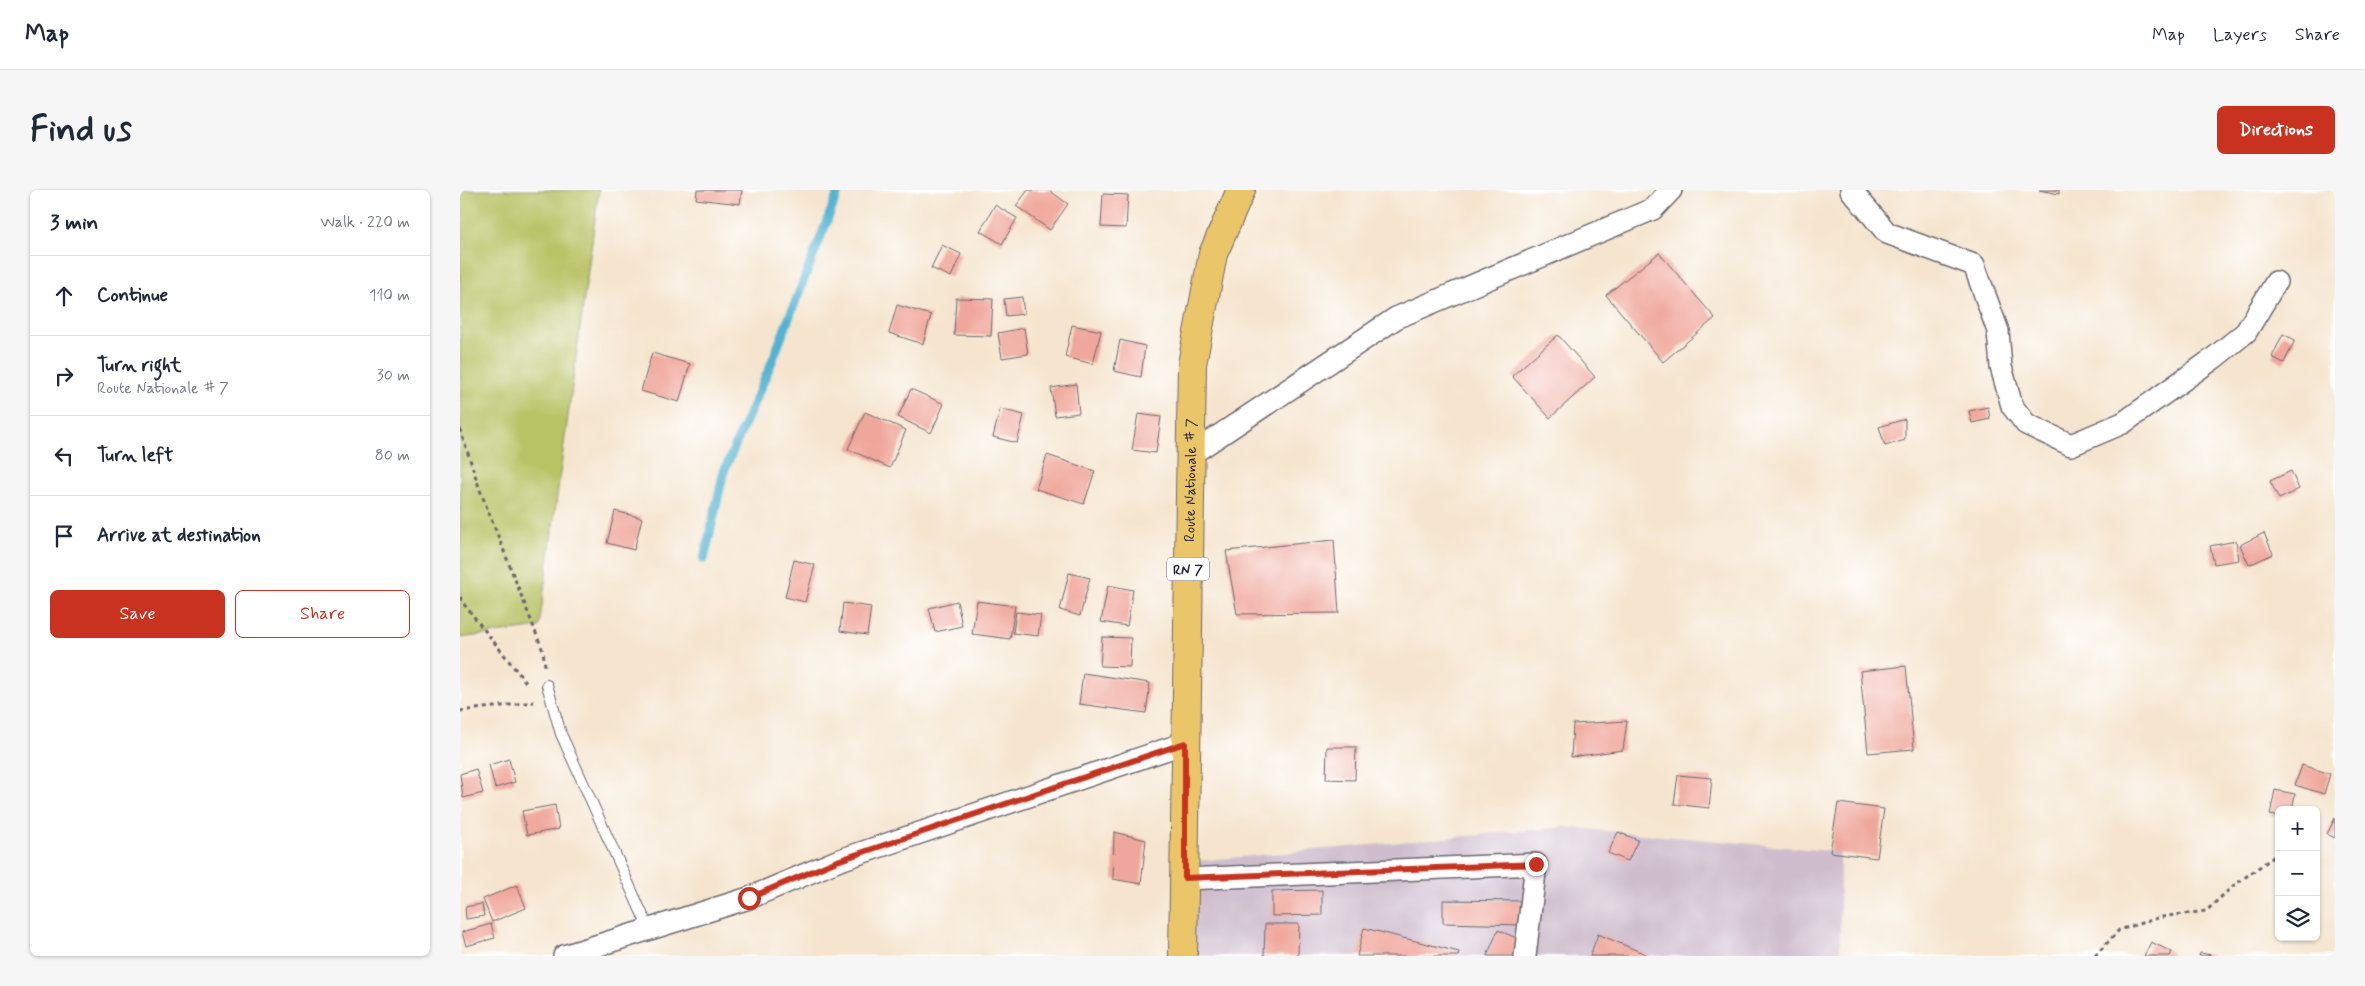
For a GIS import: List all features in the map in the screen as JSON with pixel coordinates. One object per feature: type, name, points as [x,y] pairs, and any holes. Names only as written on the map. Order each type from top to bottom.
[{"type":"main road","name":"Route Nationale # 7","points":[[1183,956],[1192,364],[1213,254],[1241,190]]},
{"type":"street","points":[[1190,455],[1396,318],[1653,209],[1671,190]]},
{"type":"street","points":[[1851,190],[1887,232],[1974,266],[1998,331],[2001,367],[2012,406],[2026,424],[2071,445],[2123,423],[2214,358],[2246,332],[2276,282]]},
{"type":"street","points":[[564,956],[749,898],[837,861],[1185,743]]},
{"type":"street","points":[[1185,878],[1536,864],[1525,956]]},
{"type":"lane","points":[[547,685],[561,734],[649,929]]},
{"type":"path","points":[[460,429],[480,490],[543,651],[547,685]]},
{"type":"path","points":[[460,597],[521,672],[530,687]]},
{"type":"path","points":[[460,711],[539,702],[535,694]]},
{"type":"path","points":[[2095,956],[2119,930],[2161,917],[2206,911],[2233,886],[2275,856]]},
{"type":"shaded area","points":[[1564,827],[1840,852],[1840,956],[1191,956],[1196,861]]},
{"type":"green space","points":[[460,190],[599,190],[539,627],[460,638]]},
{"type":"building","points":[[697,190],[742,190],[740,204],[696,199]]},
{"type":"building","points":[[1028,190],[1049,190],[1068,204],[1050,230],[1016,206]]},
{"type":"building","points":[[2039,190],[2059,190],[2059,194]]},
{"type":"building","points":[[1103,194],[1128,195],[1126,228],[1101,227]]},
{"type":"building","points":[[995,205],[1017,218],[1002,244],[980,231]]},
{"type":"building","points":[[942,245],[961,254],[951,277],[931,268]]},
{"type":"building","points":[[1659,253],[1715,318],[1663,362],[1606,295]]},
{"type":"building","points":[[1022,297],[1024,314],[1006,316],[1004,299]]},
{"type":"building","points":[[956,298],[993,299],[991,336],[954,335]]},
{"type":"building","points":[[897,305],[931,315],[923,344],[889,333]]},
{"type":"building","points":[[1072,325],[1101,331],[1093,364],[1065,357]]},
{"type":"building","points":[[1024,328],[1028,354],[1002,358],[998,333]]},
{"type":"building","points":[[2283,334],[2295,340],[2284,363],[2272,357]]},
{"type":"building","points":[[1558,335],[1595,377],[1550,418],[1512,376]]},
{"type":"building","points":[[1120,340],[1145,346],[1141,377],[1114,371]]},
{"type":"building","points":[[652,353],[690,364],[679,402],[641,391]]},
{"type":"building","points":[[1076,384],[1079,413],[1055,416],[1051,388]]},
{"type":"building","points":[[911,389],[944,404],[931,433],[898,417]]},
{"type":"building","points":[[1988,407],[1990,419],[1972,423],[1969,411]]},
{"type":"building","points":[[1000,409],[1024,415],[1017,443],[993,437]]},
{"type":"building","points":[[865,412],[906,430],[890,468],[848,449]]},
{"type":"building","points":[[1138,414],[1161,417],[1156,453],[1132,450]]},
{"type":"building","points":[[1905,419],[1905,440],[1885,446],[1879,427]]},
{"type":"building","points":[[1047,455],[1095,471],[1084,504],[1036,489]]},
{"type":"building","points":[[2291,471],[2299,489],[2279,499],[2270,481]]},
{"type":"building","points":[[615,511],[642,518],[634,550],[607,543]]},
{"type":"building","points":[[2264,533],[2273,554],[2249,565],[2240,545]]},
{"type":"building","points":[[1334,540],[1339,613],[1237,614],[1226,551]]},
{"type":"building","points":[[2236,541],[2239,560],[2214,564],[2210,546]]},
{"type":"building","points":[[794,560],[815,565],[805,602],[785,597]]},
{"type":"building","points":[[1069,573],[1090,578],[1080,616],[1060,610]]},
{"type":"building","points":[[1108,585],[1133,590],[1127,626],[1101,622]]},
{"type":"building","points":[[957,601],[962,626],[935,632],[929,608]]},
{"type":"building","points":[[977,601],[1015,606],[1010,639],[972,634]]},
{"type":"building","points":[[843,603],[871,607],[867,635],[840,631]]},
{"type":"building","points":[[1016,612],[1041,615],[1038,636],[1013,633]]},
{"type":"building","points":[[1102,637],[1131,638],[1130,667],[1100,666]]},
{"type":"building","points":[[1906,666],[1914,749],[1868,753],[1860,671]]},
{"type":"building","points":[[1083,673],[1150,683],[1146,713],[1079,704]]},
{"type":"building","points":[[1627,721],[1623,750],[1571,757],[1573,724]]},
{"type":"building","points":[[1327,747],[1356,747],[1355,780],[1326,779]]},
{"type":"building","points":[[509,759],[515,782],[495,788],[489,765]]},
{"type":"building","points":[[2302,765],[2330,774],[2324,794],[2295,785]]},
{"type":"building","points":[[476,769],[483,793],[463,798],[460,774]]},
{"type":"building","points":[[1678,775],[1712,778],[1709,808],[1674,804]]},
{"type":"building","points":[[2275,790],[2295,794],[2293,806],[2275,806],[2275,816],[2270,815]]},
{"type":"building","points":[[1838,803],[1884,809],[1877,858],[1830,852]]},
{"type":"building","points":[[555,805],[559,829],[527,835],[522,811]]},
{"type":"building","points":[[2335,818],[2335,838],[2327,834]]},
{"type":"building","points":[[1114,832],[1146,840],[1141,884],[1113,879]]},
{"type":"building","points":[[1618,832],[1638,840],[1628,861],[1608,853]]},
{"type":"building","points":[[517,885],[526,908],[492,922],[483,899]]},
{"type":"building","points":[[1322,890],[1322,915],[1272,916],[1272,891]]},
{"type":"building","points":[[1443,900],[1524,901],[1523,925],[1443,923]]},
{"type":"building","points":[[482,904],[484,916],[466,919],[465,907]]},
{"type":"building","points":[[491,924],[495,938],[466,946],[462,932]]},
{"type":"building","points":[[1265,924],[1299,924],[1298,956],[1264,956]]},
{"type":"building","points":[[1364,928],[1459,952],[1458,956],[1357,956]]},
{"type":"building","points":[[1498,930],[1521,940],[1514,956],[1487,956]]},
{"type":"building","points":[[1598,934],[1650,956],[1590,956]]},
{"type":"building","points":[[2151,942],[2172,952],[2170,956],[2144,956]]},
{"type":"building","points":[[2200,953],[2211,955],[2211,956],[2199,956]]},
{"type":"waterway","points":[[704,559],[724,471],[771,364],[839,190]]},
{"type":"route","points":[[749,898],[837,861],[1185,743],[1185,878],[1536,864]]}]
